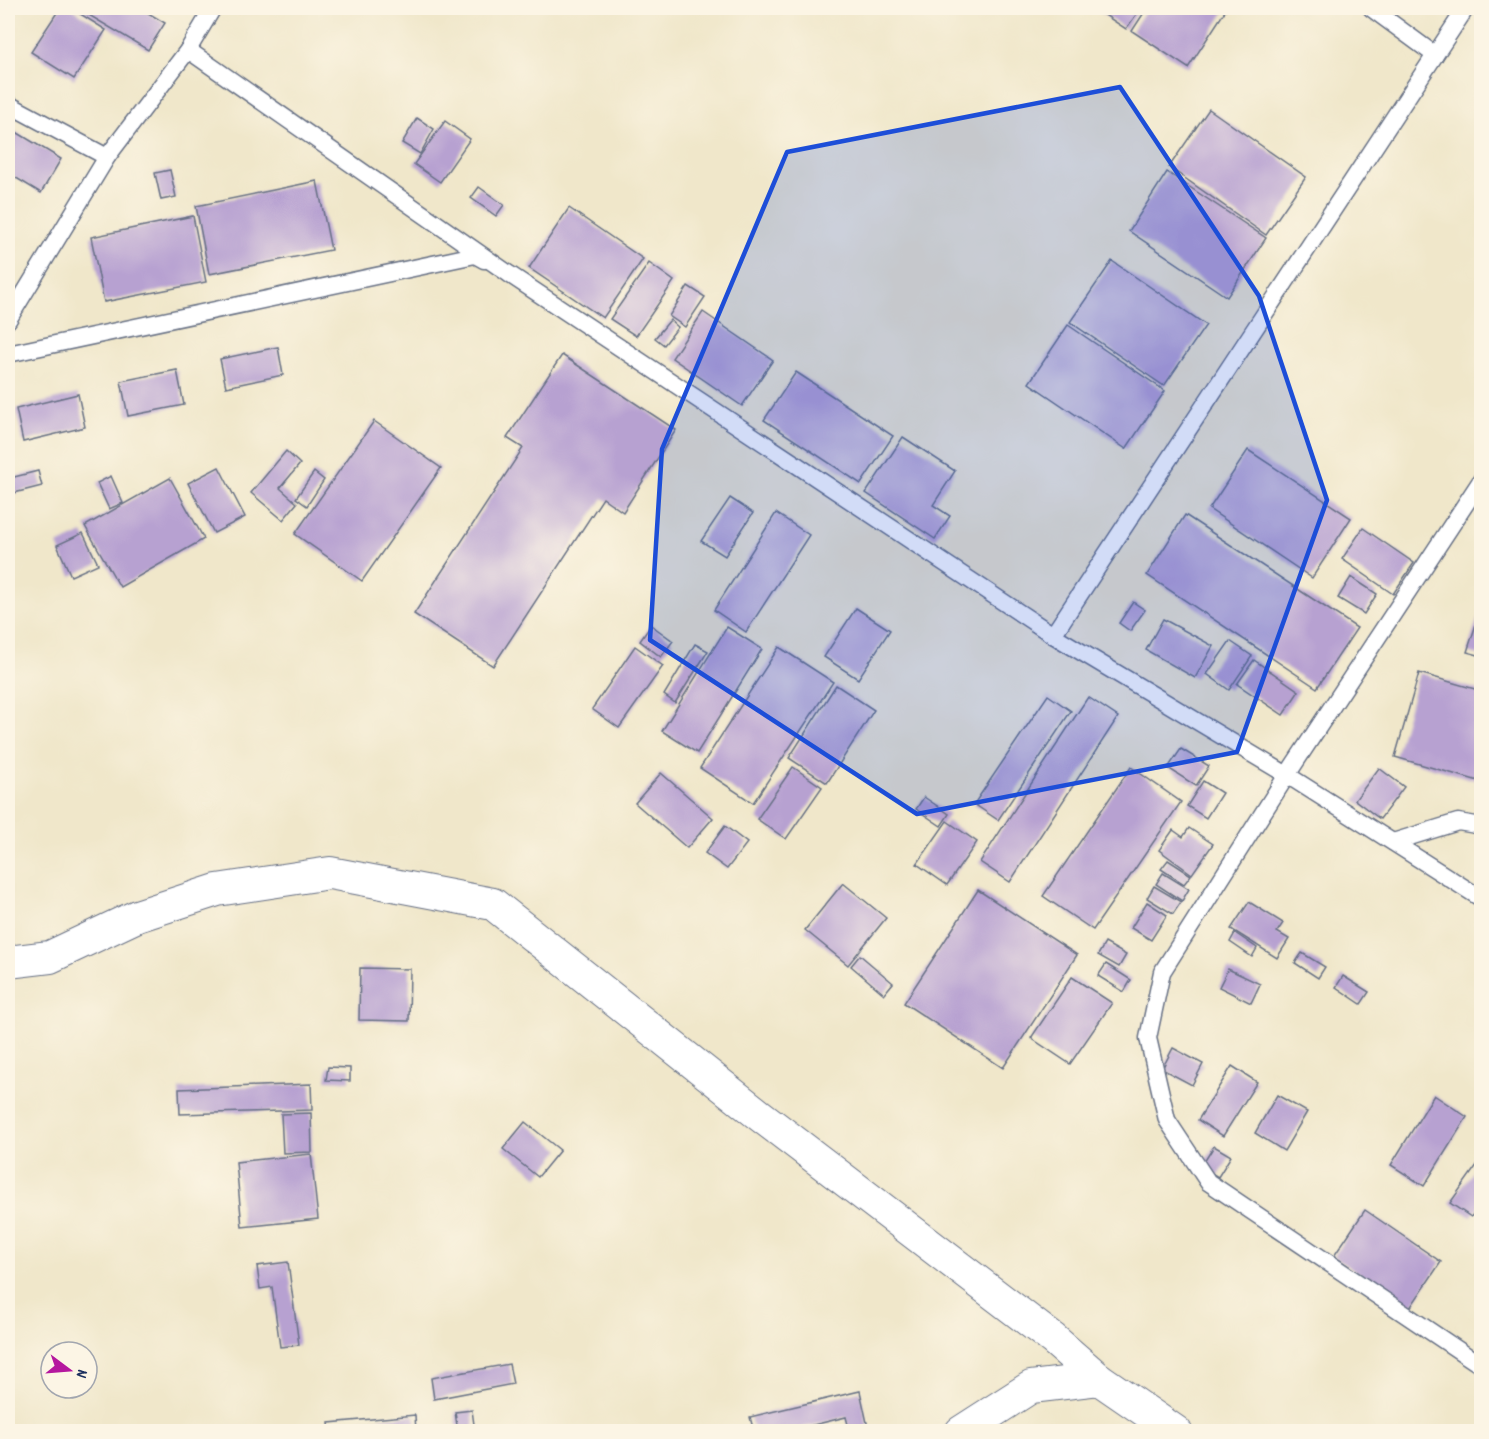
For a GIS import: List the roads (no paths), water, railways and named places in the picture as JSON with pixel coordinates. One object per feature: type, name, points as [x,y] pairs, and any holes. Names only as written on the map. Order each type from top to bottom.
[{"type":"street","points":[[8,962],[50,957],[137,916],[217,890],[330,873],[493,904],[758,1114],[1053,1339],[1099,1379],[1176,1431]]},
{"type":"street","points":[[961,1431],[1031,1387],[1099,1379]]},
{"type":"lane","points":[[8,320],[107,157],[188,50],[213,8]]},
{"type":"lane","points":[[1371,8],[1435,55]]},
{"type":"lane","points":[[1053,635],[1466,8]]},
{"type":"lane","points":[[188,50],[509,274],[1053,635],[1287,775],[1482,899]]},
{"type":"lane","points":[[8,105],[107,157]]},
{"type":"lane","points":[[8,354],[475,255],[509,274]]},
{"type":"lane","points":[[1482,479],[1287,775],[1162,972],[1148,1038],[1167,1120],[1208,1182],[1482,1366]]},
{"type":"lane","points":[[1393,842],[1458,822],[1482,826]]}]
